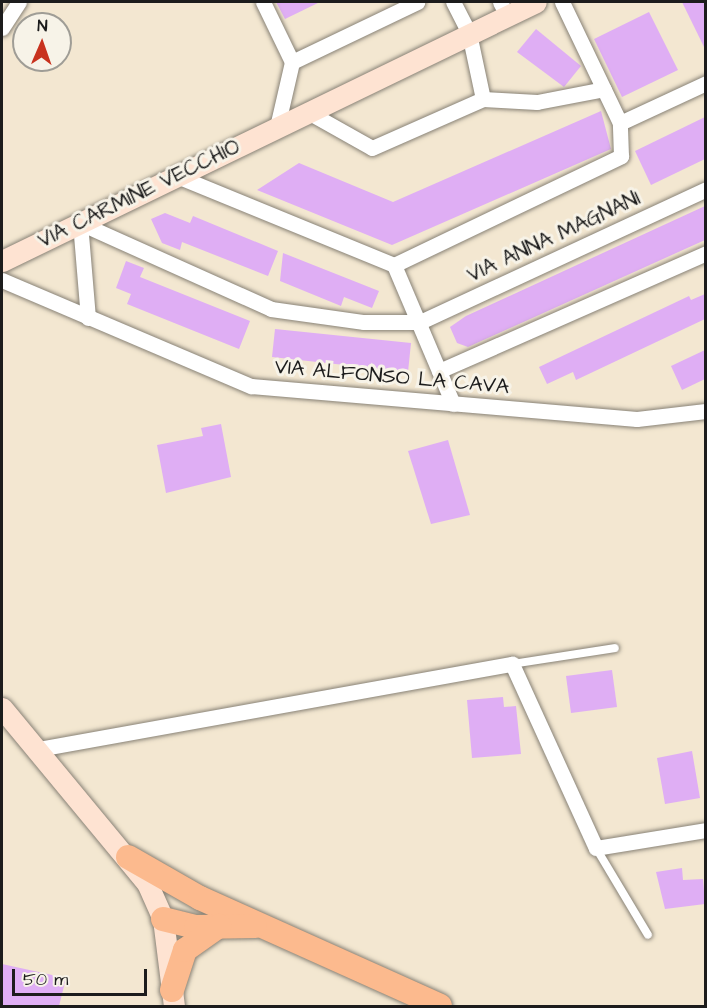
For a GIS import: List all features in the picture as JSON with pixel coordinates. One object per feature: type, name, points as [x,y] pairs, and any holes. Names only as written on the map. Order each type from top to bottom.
[{"type":"main road","points":[[128,857],[217,916]]},
{"type":"main road","points":[[173,998],[187,947],[217,916]]},
{"type":"main road","points":[[163,919],[217,916],[260,927],[440,1006]]},
{"type":"street","points":[[2,28],[19,2]]},
{"type":"street","points":[[263,2],[292,62],[277,127]]},
{"type":"street","points":[[292,62],[417,2]]},
{"type":"street","points":[[453,2],[469,33],[483,99]]},
{"type":"street","name":"VIA CARMINE VECCHIO","points":[[2,261],[469,33],[503,8],[536,2]]},
{"type":"street","points":[[394,265],[621,156],[620,123],[562,2]]},
{"type":"street","points":[[620,123],[705,83]]},
{"type":"street","points":[[308,112],[372,148],[483,99],[537,102],[604,89]]},
{"type":"street","points":[[177,176],[394,265],[453,404]]},
{"type":"street","name":"VIA ANNA MAGNANI","points":[[420,322],[705,189]]},
{"type":"street","points":[[88,318],[80,223],[271,309],[364,322],[420,322]]},
{"type":"street","name":"VIA ALFONSO LA CAVA","points":[[439,370],[705,253]]},
{"type":"street","name":"VIA ALFONSO LA CAVA","points":[[2,280],[251,386],[637,419],[705,411]]},
{"type":"street","points":[[38,749],[512,664],[596,848],[705,830]]},
{"type":"street","points":[[2,710],[38,749],[147,883],[163,919],[173,998]]},
{"type":"lane","points":[[512,664],[615,648]]},
{"type":"lane","points":[[596,848],[648,935]]},
{"type":"building","points":[[276,2],[320,2],[285,19]]},
{"type":"building","points":[[682,2],[705,2],[705,49]]},
{"type":"building","points":[[649,12],[678,70],[622,97],[594,39]]},
{"type":"building","points":[[536,29],[581,66],[564,87],[517,52]]},
{"type":"building","points":[[601,111],[611,149],[392,245],[257,190],[299,163],[393,202]]},
{"type":"building","points":[[705,117],[705,159],[651,185],[635,151]]},
{"type":"building","points":[[705,206],[705,240],[468,347],[457,343],[450,327],[466,316]]},
{"type":"building","points":[[165,213],[190,223],[193,216],[278,251],[268,276],[182,242],[180,250],[162,243],[151,219]]},
{"type":"building","points":[[283,253],[379,291],[372,308],[344,297],[341,306],[280,281]]},
{"type":"building","points":[[126,261],[144,268],[140,277],[250,321],[239,349],[127,304],[131,294],[116,288]]},
{"type":"building","points":[[705,294],[705,319],[576,380],[573,372],[547,384],[539,367],[689,296],[691,300]]},
{"type":"building","points":[[275,329],[411,343],[408,372],[272,357]]},
{"type":"building","points":[[705,350],[705,379],[682,390],[671,366]]},
{"type":"building","points":[[221,424],[231,477],[166,493],[157,445],[203,436],[201,428]]},
{"type":"building","points":[[448,440],[470,515],[431,524],[408,451]]},
{"type":"building","points":[[612,670],[617,707],[571,713],[566,676]]},
{"type":"building","points":[[503,697],[504,707],[516,706],[521,754],[472,758],[467,700]]},
{"type":"building","points":[[692,751],[700,798],[665,804],[657,758]]},
{"type":"building","points":[[682,868],[683,880],[703,879],[705,904],[665,909],[656,872]]},
{"type":"building","points":[[2,964],[66,978],[59,1006],[2,1006]]}]
